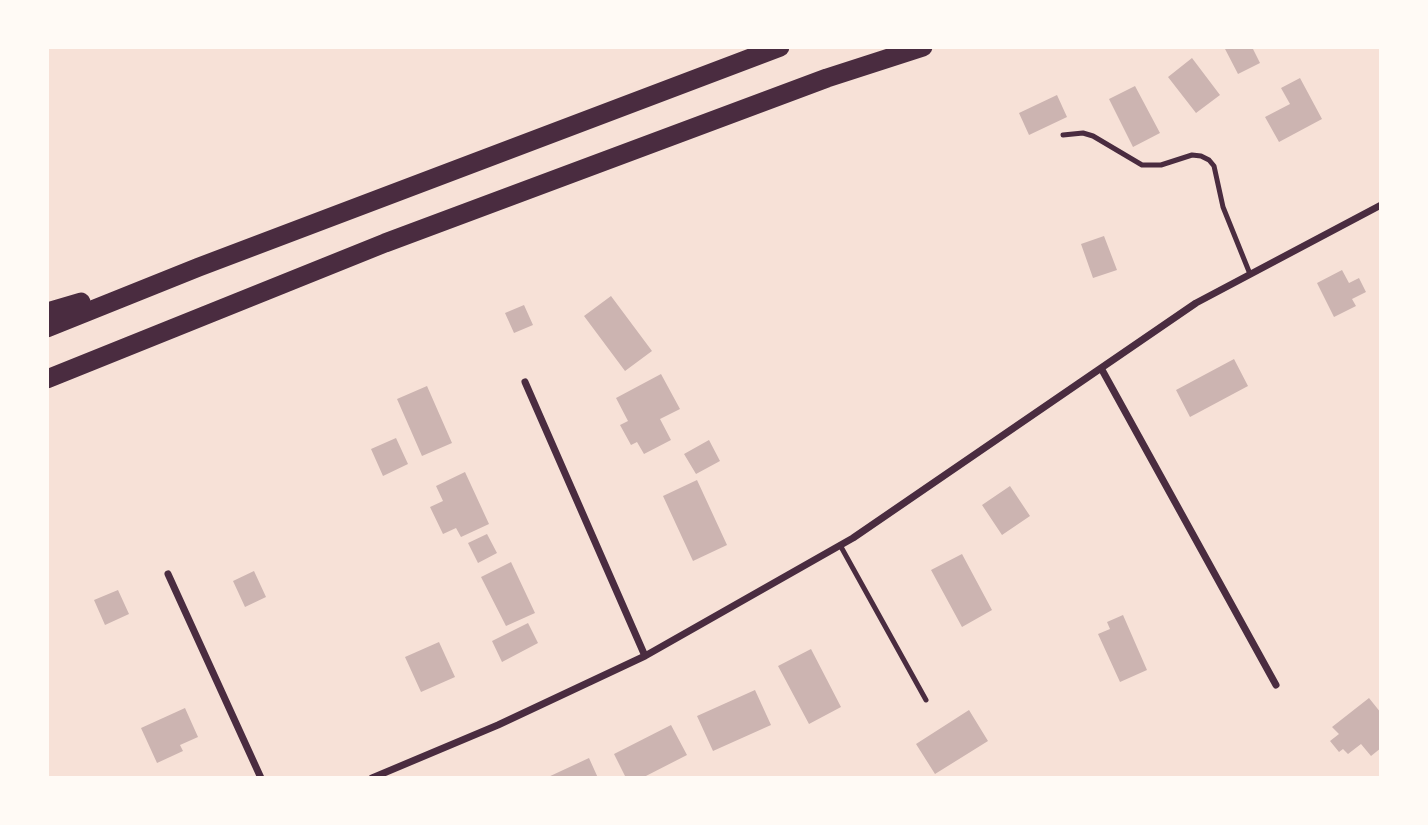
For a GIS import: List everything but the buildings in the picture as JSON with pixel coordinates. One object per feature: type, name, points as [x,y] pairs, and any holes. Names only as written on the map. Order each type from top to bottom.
[{"type":"highway","points":[[47,328],[199,267],[779,47]]},
{"type":"highway","points":[[47,379],[385,243],[827,78],[923,47]]},
{"type":"highway","points":[[47,312],[199,267]]},
{"type":"street","points":[[372,778],[498,725],[645,656],[840,545],[1196,303],[1381,205]]},
{"type":"street","points":[[1101,368],[1276,685]]},
{"type":"street","points":[[524,383],[645,656]]},
{"type":"street","points":[[168,573],[261,778]]},
{"type":"lane","points":[[1063,135],[1083,133],[1093,136],[1142,165],[1161,165],[1192,155],[1209,160],[1214,166],[1223,207],[1250,274]]},
{"type":"lane","points":[[840,545],[926,700]]}]
